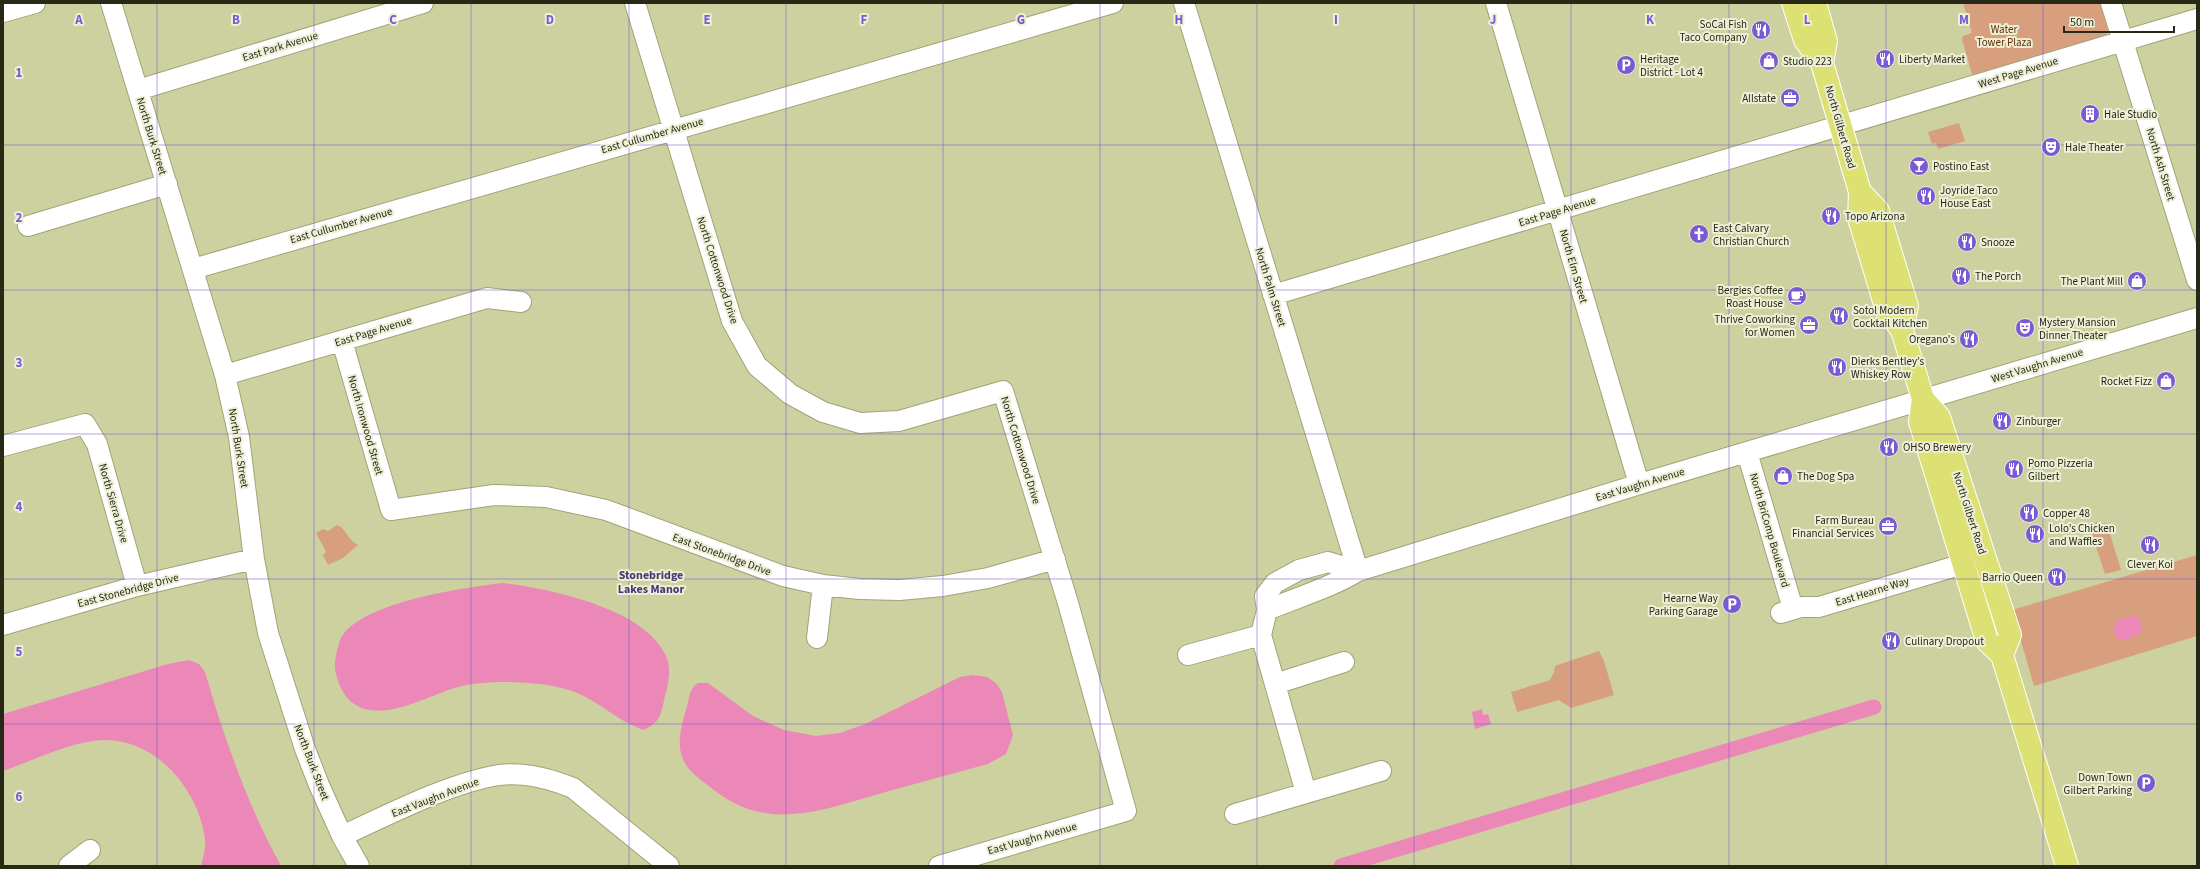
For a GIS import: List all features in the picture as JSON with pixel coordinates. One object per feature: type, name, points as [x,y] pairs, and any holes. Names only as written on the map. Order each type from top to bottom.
[{"type":"main road","name":"North Gilbert Road","points":[[1794,3],[1805,40],[1822,63],[1860,192],[1878,211],[1885,233],[1907,306],[1902,330],[1923,400],[1920,422],[1987,641],[2002,655],[2067,866]]},
{"type":"main road","name":"North Gilbert Road","points":[[1815,3],[1826,41],[1822,63]]},
{"type":"main road","name":"North Gilbert Road","points":[[1923,400],[1939,417],[2010,635],[2002,655]]},
{"type":"street","points":[[3,12],[35,3]]},
{"type":"street","name":"North Burk Street","points":[[112,3],[225,375],[239,437],[254,559],[268,633],[305,749],[342,836],[359,866]]},
{"type":"street","name":"East Park Avenue","points":[[138,90],[423,3]]},
{"type":"street","name":"North Cottonwood Drive","points":[[635,3],[732,321],[757,366],[790,394],[823,412],[860,423],[899,421],[1003,391],[1055,559],[1126,811]]},
{"type":"street","name":"East Cullumber Avenue","points":[[193,269],[1112,3]]},
{"type":"street","name":"North Palm Street","points":[[1184,3],[1358,571]]},
{"type":"street","name":"North Elm Street","points":[[1496,3],[1639,484]]},
{"type":"street","name":"North Ash Street","points":[[2111,3],[2197,280]]},
{"type":"street","name":"West Page Avenue","points":[[1840,125],[2197,18]]},
{"type":"street","name":"East Page Avenue","points":[[1273,295],[1558,211],[1840,125]]},
{"type":"street","points":[[28,226],[167,184]]},
{"type":"street","name":"East Page Avenue","points":[[225,375],[487,298],[521,302]]},
{"type":"street","name":"West Vaughn Avenue","points":[[1923,400],[2197,318]]},
{"type":"street","name":"North Ironwood Street","points":[[342,341],[391,510]]},
{"type":"street","name":"East Vaughn Avenue","points":[[1261,635],[1267,610],[1310,592],[1338,583],[1358,571],[1639,484],[1923,400]]},
{"type":"street","name":"North Sierra Drive","points":[[3,446],[84,424],[97,444],[137,586]]},
{"type":"street","name":"North BriComp Boulevard","points":[[1747,452],[1787,611]]},
{"type":"street","name":"East Stonebridge Drive","points":[[391,510],[494,495],[546,497],[606,510],[783,576],[823,585],[860,589],[899,590],[943,586],[988,578],[1055,559]]},
{"type":"street","name":"East Stonebridge Drive","points":[[3,625],[137,586],[254,559]]},
{"type":"street","name":"East Hearne Way","points":[[1787,611],[1801,606],[1819,607],[1963,564]]},
{"type":"street","points":[[817,638],[823,585]]},
{"type":"street","points":[[1188,655],[1261,635],[1306,793]]},
{"type":"street","points":[[1275,684],[1344,662]]},
{"type":"street","points":[[1235,814],[1381,771]]},
{"type":"street","name":"East Vaughn Avenue","points":[[342,836],[467,782],[500,775],[537,777],[556,781],[573,788],[666,865]]},
{"type":"street","name":"East Vaughn Avenue","points":[[939,866],[1126,811]]},
{"type":"street","points":[[69,866],[90,850]]},
{"type":"green space","name":"Water Tower Plaza","points":[[1963,3],[2101,3],[2108,31],[2105,37],[1973,78],[1962,39],[1963,36],[1972,33]]},
{"type":"green space","points":[[1959,123],[1965,141],[1938,149],[1936,143],[1932,144],[1928,132]]},
{"type":"green space","points":[[2096,522],[2107,524],[2121,570],[2105,574],[2090,529]]},
{"type":"green space","points":[[337,525],[343,529],[352,541],[358,545],[343,558],[328,565],[323,555],[326,552],[316,533],[323,529],[328,531]]},
{"type":"green space","points":[[2197,555],[2197,636],[2034,686],[2012,610]]},
{"type":"green space","points":[[1599,651],[1604,661],[1614,695],[1571,708],[1559,700],[1517,712],[1511,692],[1550,680],[1555,666]]},
{"type":"shaded area","points":[[502,583],[544,590],[593,603],[617,613],[638,625],[655,639],[666,656],[669,664],[668,683],[662,710],[658,719],[650,727],[643,730],[625,721],[595,702],[569,690],[529,683],[499,682],[470,684],[448,690],[413,704],[388,710],[376,711],[359,707],[349,700],[342,691],[335,672],[336,656],[341,637],[358,621],[375,612],[396,604],[464,588]]},
{"type":"shaded area","points":[[2134,615],[2137,616],[2142,623],[2142,633],[2131,638],[2119,640],[2114,633],[2115,621]]},
{"type":"shaded area","points":[[189,660],[199,664],[205,672],[220,722],[247,796],[281,866],[201,866],[205,849],[205,839],[201,819],[193,800],[182,782],[168,767],[152,754],[134,745],[114,740],[82,743],[3,771],[3,714],[168,664]]},
{"type":"shaded area","points":[[973,675],[987,677],[996,683],[1002,692],[1013,735],[1006,754],[988,764],[835,806],[803,813],[787,814],[771,814],[749,809],[725,798],[701,780],[688,768],[681,753],[680,738],[682,723],[690,693],[694,686],[698,683],[708,683],[753,716],[784,730],[816,736],[840,733],[865,724],[960,677]]},
{"type":"shaded area","points":[[1482,709],[1483,715],[1488,714],[1491,724],[1475,729],[1472,712]]},
{"type":"waterway","points":[[1341,866],[1874,707]]},
{"type":"place","name":"SoCal Fish Taco Company","points":[[1761,30]]},
{"type":"place","name":"Liberty Market","points":[[1885,59]]},
{"type":"place","name":"Studio 223","points":[[1769,61]]},
{"type":"place","name":"Heritage District - Lot 4","points":[[1626,65]]},
{"type":"place","name":"Allstate","points":[[1790,98]]},
{"type":"place","name":"Hale Studio","points":[[2090,114]]},
{"type":"place","name":"Hale Theater","points":[[2051,147]]},
{"type":"place","name":"Postino East","points":[[1919,166]]},
{"type":"place","name":"Joyride Taco House East","points":[[1926,196]]},
{"type":"place","name":"Topo Arizona","points":[[1831,216]]},
{"type":"place","name":"East Calvary Christian Church","points":[[1699,234]]},
{"type":"place","name":"Snooze","points":[[1967,242]]},
{"type":"place","name":"The Porch","points":[[1961,276]]},
{"type":"place","name":"The Plant Mill","points":[[2137,281]]},
{"type":"place","name":"Bergies Coffee Roast House","points":[[1797,296]]},
{"type":"place","name":"Sotol Modern Cocktail Kitchen","points":[[1839,316]]},
{"type":"place","name":"Thrive Coworking for Women","points":[[1809,325]]},
{"type":"place","name":"Mystery Mansion Dinner Theater","points":[[2025,328]]},
{"type":"place","name":"Oregano's","points":[[1969,339]]},
{"type":"place","name":"Dierks Bentley’s Whiskey Row","points":[[1837,367]]},
{"type":"place","name":"Rocket Fizz","points":[[2166,381]]},
{"type":"place","name":"Zinburger","points":[[2002,421]]},
{"type":"place","name":"OHSO Brewery","points":[[1889,447]]},
{"type":"place","name":"Pomo Pizzeria Gilbert","points":[[2014,469]]},
{"type":"place","name":"The Dog Spa","points":[[1783,476]]},
{"type":"place","name":"Copper 48","points":[[2029,513]]},
{"type":"place","name":"Farm Bureau Financial Services","points":[[1888,526]]},
{"type":"place","name":"Lolo's Chicken and Waffles","points":[[2035,534]]},
{"type":"place","name":"Clever Koi","points":[[2150,545]]},
{"type":"place","name":"Barrio Queen","points":[[2057,577]]},
{"type":"place","name":"Hearne Way Parking Garage","points":[[1732,604]]},
{"type":"place","name":"Culinary Dropout","points":[[1891,641]]},
{"type":"place","name":"Down Town Gilbert Parking","points":[[2146,783]]},
{"type":"district","name":"Stonebridge Lakes Manor","points":[[651,582]]}]
